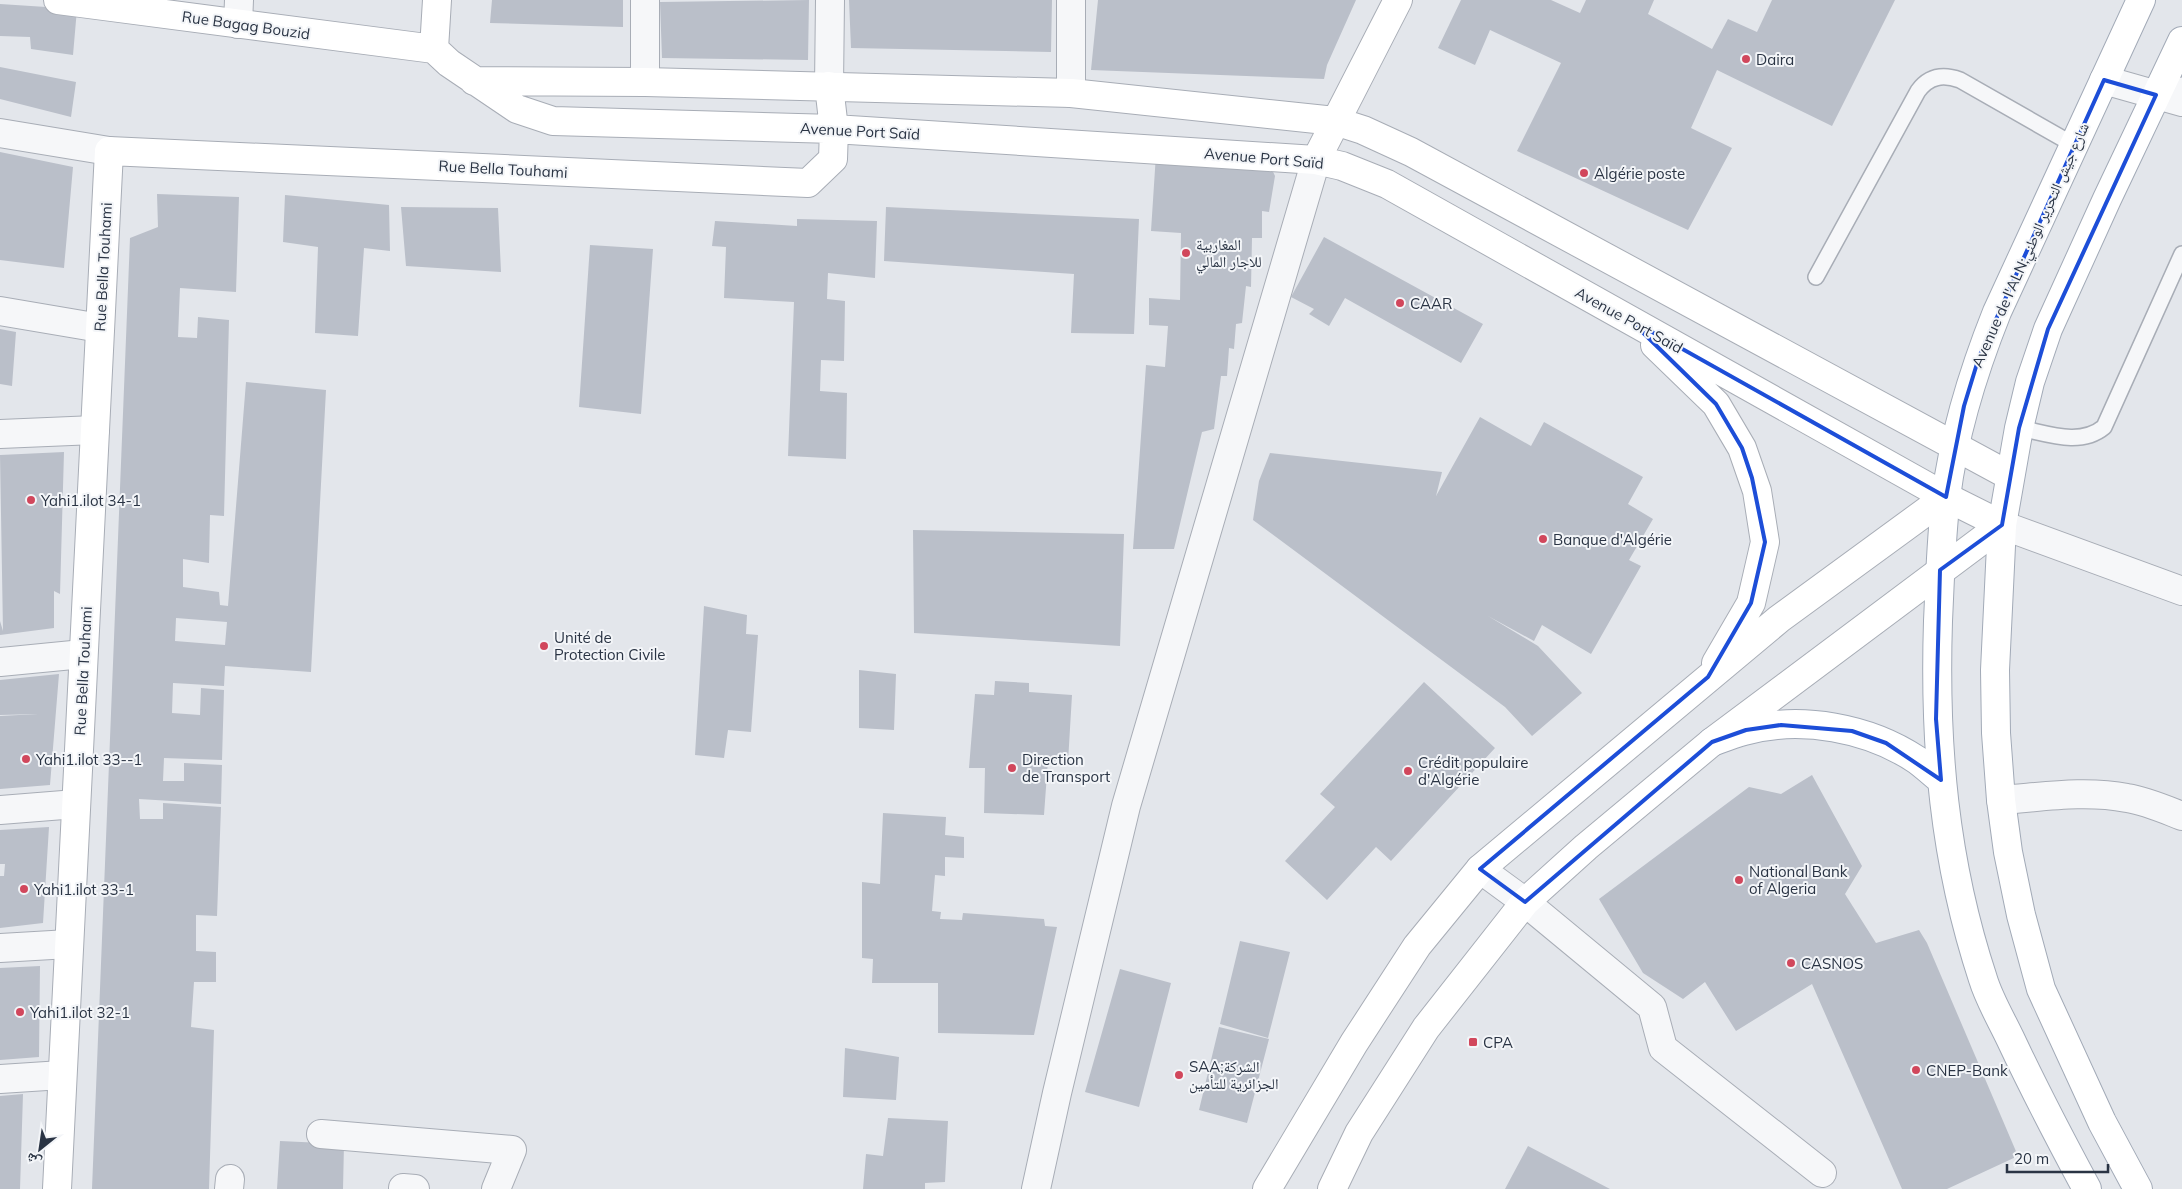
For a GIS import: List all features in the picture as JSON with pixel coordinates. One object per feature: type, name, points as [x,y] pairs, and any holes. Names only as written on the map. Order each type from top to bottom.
[{"type":"main road","name":"Rue Bagag Bouzid","points":[[58,0],[239,12],[434,50]]},
{"type":"main road","points":[[434,50],[437,0]]},
{"type":"main road","points":[[1316,160],[1398,0]]},
{"type":"main road","name":"Avenue de l'ALN;شارع جيش التحرير الوطني","points":[[2087,1189],[2041,1104],[1984,982],[1965,919],[1952,862],[1941,780],[1936,719],[1940,570],[1946,497],[1954,447],[1979,357],[2141,0]]},
{"type":"main road","points":[[2138,1189],[2102,1122],[2041,989],[2021,915],[2000,800],[1995,670],[2002,525],[2019,428],[2030,382],[2048,329],[2182,41]]},
{"type":"main road","name":"Avenue Port Saïd","points":[[434,50],[474,81],[517,109],[553,122],[834,129],[1316,160],[1342,166],[1387,184],[1946,497],[2002,525]]},
{"type":"main road","points":[[474,81],[646,82],[1071,93],[1335,122],[1363,130],[1412,152],[2010,476]]},
{"type":"main road","name":"Rue Bella Touhami","points":[[57,1189],[109,152],[808,183],[834,159],[834,129],[829,86]]},
{"type":"main road","points":[[1629,319],[1716,404],[1742,448],[1757,491],[1765,542],[1751,603],[1708,677]]},
{"type":"main road","points":[[1267,1189],[1354,1042],[1417,946],[1480,870],[1779,619],[1946,497]]},
{"type":"main road","points":[[1332,1189],[1359,1133],[1426,1028],[1525,902],[1586,847],[1712,742],[2002,525]]},
{"type":"main road","points":[[1712,742],[1746,730],[1764,727],[1817,725],[1852,731],[1886,743],[1918,760],[1941,780]]},
{"type":"street","points":[[646,0],[646,82]]},
{"type":"street","points":[[829,86],[830,0]]},
{"type":"street","points":[[1071,0],[1071,93]]},
{"type":"street","points":[[2104,80],[2182,102]]},
{"type":"street","points":[[0,133],[109,152]]},
{"type":"street","points":[[1036,1189],[1057,1093],[1126,806],[1316,160]]},
{"type":"street","points":[[0,311],[100,328]]},
{"type":"street","points":[[0,434],[95,430]]},
{"type":"street","points":[[2002,525],[2182,591]]},
{"type":"street","points":[[0,662],[83,654]]},
{"type":"street","points":[[2000,800],[2105,794],[2144,802],[2182,816]]},
{"type":"street","points":[[0,810],[76,804]]},
{"type":"street","points":[[1480,870],[1525,902],[1652,1008],[1663,1048],[1822,1173]]},
{"type":"street","points":[[0,948],[69,944]]},
{"type":"street","points":[[0,1079],[62,1075]]},
{"type":"street","points":[[321,1134],[512,1150],[496,1189]]},
{"type":"lane","points":[[1816,277],[1918,91],[1924,83],[1932,78],[1941,76],[1960,80],[2074,145]]},
{"type":"lane","points":[[2156,95],[2182,85]]},
{"type":"lane","points":[[2019,428],[2077,438],[2096,434],[2104,427],[2182,254]]},
{"type":"highlighted area","points":[[2104,80],[2156,95],[2048,329],[2019,428],[2002,525],[1940,570],[1936,719],[1941,780],[1886,743],[1852,731],[1781,725],[1746,730],[1712,742],[1525,902],[1480,869],[1708,677],[1751,603],[1765,542],[1752,478],[1742,448],[1716,404],[1629,319],[1946,497],[1964,406],[1979,357]]},
{"type":"building","points":[[492,0],[623,0],[623,27],[490,23]]},
{"type":"building","points":[[809,0],[808,60],[662,58],[660,2]]},
{"type":"building","points":[[849,0],[1052,0],[1051,52],[851,48]]},
{"type":"building","points":[[1098,0],[1356,0],[1327,65],[1324,79],[1091,70]]},
{"type":"building","points":[[1461,0],[1551,0],[1580,13],[1586,0],[1654,0],[1648,14],[1712,49],[1728,19],[1757,32],[1772,0],[1895,0],[1832,126],[1717,70],[1691,128],[1732,148],[1688,230],[1517,151],[1561,63],[1490,30],[1475,65],[1438,48]]},
{"type":"building","points":[[0,4],[77,9],[73,55],[31,49],[30,37],[0,36]]},
{"type":"building","points":[[0,67],[76,82],[71,117],[0,99]]},
{"type":"building","points":[[0,152],[73,167],[64,268],[0,260]]},
{"type":"building","points":[[1156,154],[1268,161],[1275,176],[1269,212],[1262,211],[1262,238],[1252,238],[1251,287],[1246,286],[1242,323],[1236,324],[1234,349],[1229,348],[1227,376],[1221,376],[1214,429],[1202,432],[1174,549],[1133,549],[1146,365],[1165,367],[1168,326],[1149,325],[1149,298],[1180,300],[1181,233],[1151,231]]},
{"type":"building","points":[[157,194],[239,197],[236,292],[180,288],[178,337],[197,338],[198,317],[229,320],[224,516],[210,515],[209,563],[183,559],[183,587],[219,592],[220,605],[228,606],[246,382],[326,390],[311,672],[225,666],[224,686],[173,683],[172,713],[200,715],[201,688],[224,690],[222,760],[164,758],[163,781],[184,781],[184,763],[222,765],[221,804],[139,799],[140,819],[163,819],[163,803],[221,807],[217,916],[196,915],[196,951],[216,952],[216,982],[194,982],[191,1027],[214,1030],[209,1189],[92,1189],[130,238],[158,227]],"holes":[[[176,618],[227,622],[225,645],[175,641]]]},
{"type":"building","points":[[285,195],[389,205],[390,251],[364,248],[358,336],[315,333],[318,247],[283,242]]},
{"type":"building","points":[[401,207],[498,208],[501,272],[406,266]]},
{"type":"building","points":[[886,207],[1139,219],[1134,334],[1071,333],[1074,274],[884,261]]},
{"type":"building","points":[[797,219],[877,221],[875,278],[828,273],[827,299],[845,301],[844,361],[821,360],[820,391],[847,393],[846,459],[788,456],[794,302],[724,298],[726,247],[712,246],[715,221],[797,226]]},
{"type":"building","name":"CAAR","points":[[1324,237],[1483,324],[1461,363],[1345,298],[1329,326],[1309,314],[1314,309],[1291,297]]},
{"type":"building","points":[[590,245],[653,249],[641,414],[579,407]]},
{"type":"building","points":[[0,329],[16,332],[12,386],[0,384]]},
{"type":"building","points":[[1480,417],[1531,446],[1544,422],[1643,477],[1628,504],[1653,519],[1629,560],[1641,566],[1591,654],[1542,625],[1534,641],[1488,616],[1538,646],[1582,693],[1532,736],[1505,707],[1253,520],[1259,481],[1270,453],[1442,472],[1436,496]]},
{"type":"building","name":"Yahi1.ilot 34-1","points":[[64,452],[60,594],[54,591],[54,628],[0,635],[0,621],[3,631],[0,455]]},
{"type":"building","points":[[913,530],[1124,534],[1120,646],[914,633]]},
{"type":"building","points":[[704,606],[747,615],[746,634],[758,635],[751,732],[728,730],[724,758],[695,755]]},
{"type":"building","points":[[859,670],[896,674],[894,730],[859,728]]},
{"type":"building","points":[[59,674],[50,785],[0,789],[0,716],[38,714],[0,715],[0,680]]},
{"type":"building","points":[[995,681],[1029,683],[1029,692],[1072,695],[1068,762],[1048,760],[1044,815],[984,813],[985,768],[969,768],[975,694],[994,695]]},
{"type":"building","name":"Crédit populaire d'Algérie","points":[[1424,682],[1495,748],[1391,861],[1376,847],[1327,900],[1285,861],[1335,807],[1320,794]]},
{"type":"building","points":[[1812,775],[1862,866],[1845,894],[1876,943],[1919,930],[1927,943],[2018,1156],[1947,1189],[1902,1189],[1812,984],[1736,1031],[1705,982],[1683,999],[1643,973],[1599,899],[1749,787],[1781,794]]},
{"type":"building","points":[[883,813],[946,817],[945,835],[964,837],[964,858],[945,857],[945,876],[935,875],[932,911],[941,912],[940,919],[962,920],[963,913],[1044,919],[1045,926],[1057,927],[1034,1035],[938,1033],[938,983],[872,983],[873,959],[862,958],[862,882],[880,884]]},
{"type":"building","name":"Yahi1.ilot 33-1","points":[[49,827],[43,923],[0,928],[0,876],[4,876],[5,864],[0,864],[0,830]]},
{"type":"building","points":[[1240,941],[1290,952],[1268,1038],[1220,1024]]},
{"type":"building","name":"Yahi1.ilot 32-1","points":[[40,966],[39,1057],[0,1060],[0,968]]},
{"type":"building","points":[[1120,969],[1171,983],[1139,1107],[1085,1092]]},
{"type":"building","points":[[1219,1027],[1269,1039],[1247,1123],[1199,1110]]},
{"type":"building","points":[[845,1048],[899,1057],[896,1100],[843,1097]]},
{"type":"building","points":[[23,1094],[20,1189],[0,1189],[0,1096]]},
{"type":"building","points":[[888,1118],[948,1121],[945,1182],[925,1183],[925,1189],[863,1189],[866,1154],[883,1156]]},
{"type":"building","points":[[280,1141],[344,1144],[343,1189],[277,1189]]},
{"type":"building","points":[[1528,1146],[1610,1189],[1505,1189]]},
{"type":"place","name":"Daira","points":[[1746,59]]},
{"type":"place","name":"Algérie poste","points":[[1584,173]]},
{"type":"place","name":"المغاربية للاجار المالي","points":[[1186,253]]},
{"type":"place","name":"CAAR","points":[[1400,303]]},
{"type":"place","name":"Yahi1.ilot 34-1","points":[[31,500]]},
{"type":"place","name":"Banque d'Algérie","points":[[1543,539]]},
{"type":"place","name":"Unité de Protection Civile","points":[[544,646]]},
{"type":"place","name":"Yahi1.ilot 33--1","points":[[26,759]]},
{"type":"place","name":"Direction de Transport","points":[[1012,768]]},
{"type":"place","name":"Crédit populaire d'Algérie","points":[[1408,771]]},
{"type":"place","name":"National Bank of Algeria","points":[[1739,880]]},
{"type":"place","name":"Yahi1.ilot 33-1","points":[[24,889]]},
{"type":"place","name":"CASNOS","points":[[1791,963]]},
{"type":"place","name":"Yahi1.ilot 32-1","points":[[20,1012]]},
{"type":"place","name":"CPA","points":[[1473,1042]]},
{"type":"place","name":"CNEP-Bank","points":[[1916,1070]]},
{"type":"place","name":"SAA;الشركة الجزائرية للتأمين","points":[[1179,1075]]}]
